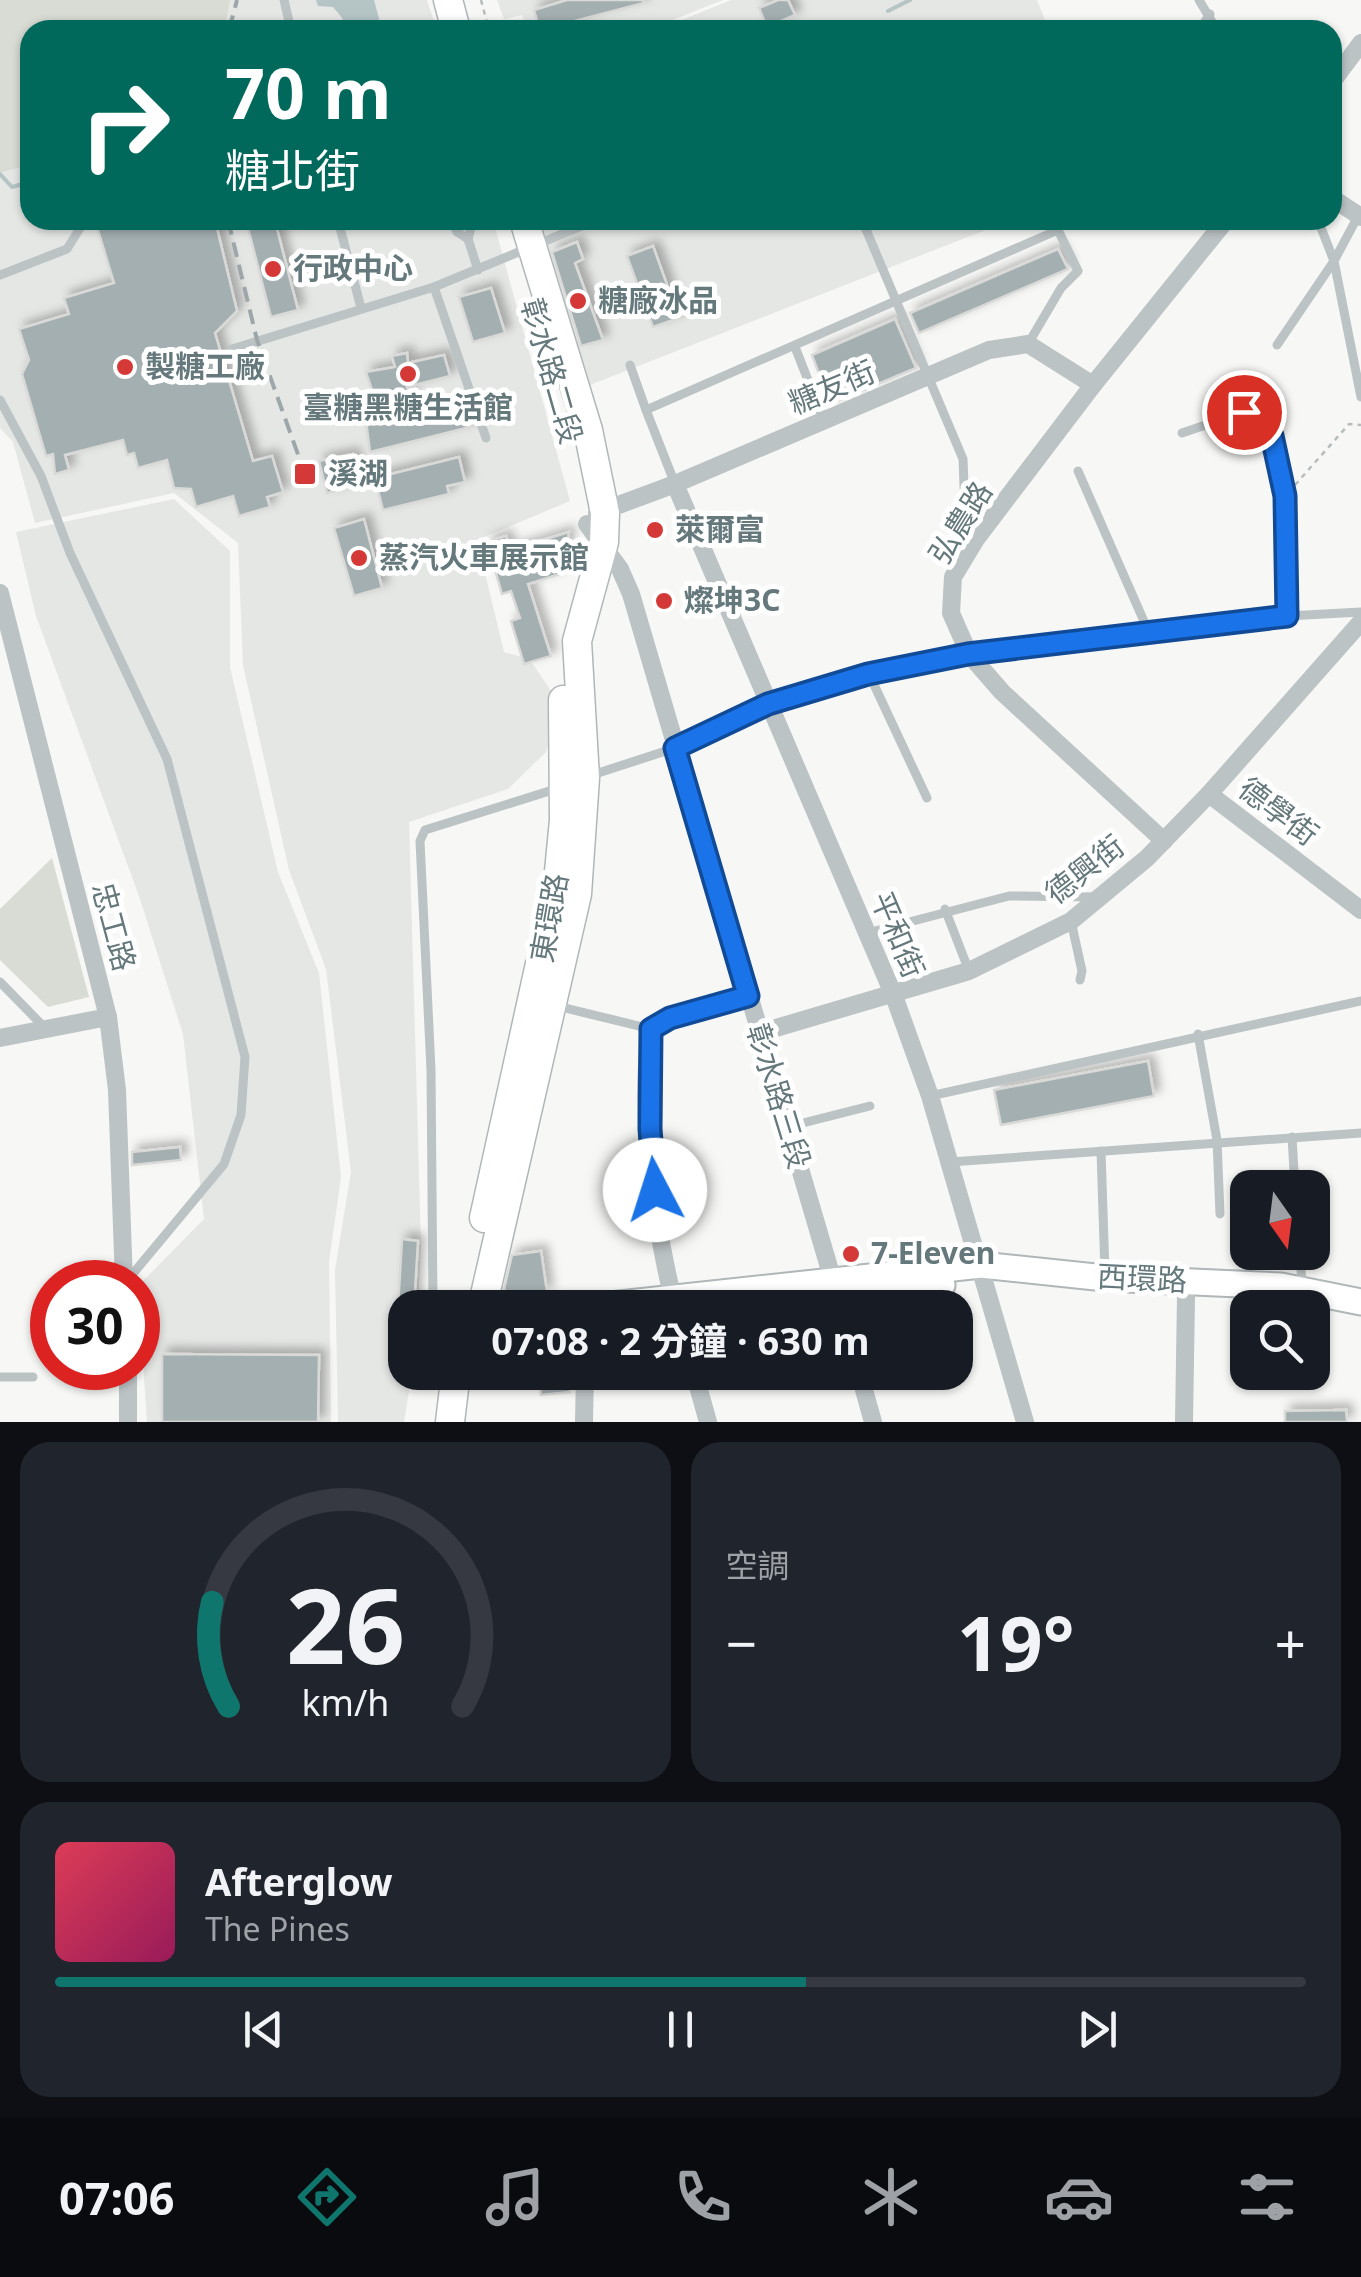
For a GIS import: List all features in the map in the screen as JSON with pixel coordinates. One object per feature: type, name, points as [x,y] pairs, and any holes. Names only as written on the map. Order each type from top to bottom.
[{"type":"main road","name":"彰水路二段","points":[[513,230],[588,430]]},
{"type":"main road","name":"彰水路二段","points":[[524,230],[524,251],[596,523]]},
{"type":"main road","name":"彰水路三段","points":[[588,430],[596,523]]},
{"type":"main road","name":"東環路","points":[[486,1290],[577,894],[574,783],[578,642],[596,523]]},
{"type":"main road","name":"東環路","points":[[468,1290],[546,949],[574,783]]},
{"type":"main road","points":[[865,1290],[983,1273]]},
{"type":"main road","name":"西環路","points":[[983,1273],[1106,1278],[1230,1293]]},
{"type":"main road","name":"西環路","points":[[983,1273],[1230,1299]]},
{"type":"main road","name":"西環路","points":[[1330,1302],[1361,1302]]},
{"type":"main road","name":"西環路","points":[[1330,1308],[1361,1317]]},
{"type":"main road","points":[[450,1422],[454,1390]]},
{"type":"main road","points":[[468,1422],[471,1390]]},
{"type":"street","points":[[1342,69],[1361,43]]},
{"type":"street","name":"弘農路","points":[[1164,840],[1002,692],[968,654],[951,613],[953,578],[976,540],[1093,385],[1218,230]]},
{"type":"street","points":[[1028,344],[1093,385]]},
{"type":"street","name":"糖友街","points":[[596,523],[674,484],[990,350],[1028,344]]},
{"type":"street","name":"平和街","points":[[674,484],[894,996],[930,1096],[1025,1422]]},
{"type":"street","name":"彰水路三段","points":[[596,523],[630,594],[836,1290]]},
{"type":"street","name":"忠工路","points":[[0,593],[108,1017],[117,1090],[124,1260]]},
{"type":"street","name":"德興街","points":[[759,1033],[968,971],[1071,921],[1210,794],[1361,622]]},
{"type":"street","name":"德學街","points":[[1210,794],[1361,910]]},
{"type":"street","points":[[670,1290],[660,1252],[650,1129],[651,1029],[670,1018],[748,996]]},
{"type":"street","points":[[0,1038],[108,1017]]},
{"type":"street","points":[[1184,1422],[1186,1297]]},
{"type":"street","points":[[128,1390],[128,1422]]},
{"type":"street","points":[[584,1422],[585,1390]]},
{"type":"street","points":[[699,1390],[708,1422]]},
{"type":"street","points":[[864,1390],[873,1422]]},
{"type":"lane","points":[[1199,0],[1213,20]]},
{"type":"lane","points":[[1206,20],[1210,14]]},
{"type":"lane","points":[[1277,344],[1360,217]]},
{"type":"lane","points":[[0,275],[67,250],[79,230]]},
{"type":"lane","points":[[341,230],[362,308]]},
{"type":"lane","points":[[459,230],[468,239],[478,270]]},
{"type":"lane","points":[[468,239],[470,230]]},
{"type":"lane","points":[[232,349],[434,287],[573,230]]},
{"type":"lane","points":[[866,230],[963,458],[965,513],[976,540]]},
{"type":"lane","points":[[646,410],[1058,230],[1078,271],[1061,288],[1028,344]]},
{"type":"lane","points":[[1322,230],[1334,261],[1361,397]]},
{"type":"lane","points":[[434,287],[486,438]]},
{"type":"lane","points":[[795,347],[824,421]]},
{"type":"lane","points":[[630,366],[674,484]]},
{"type":"lane","points":[[0,400],[41,476],[70,553],[167,759],[245,1057],[241,1115],[224,1164],[143,1260]]},
{"type":"lane","points":[[1182,433],[1244,412],[1272,436],[1285,496],[1287,616]]},
{"type":"lane","points":[[1078,471],[1150,635]]},
{"type":"lane","points":[[433,1290],[431,1070],[420,842],[425,830],[675,748],[768,704],[868,674],[968,654],[1287,616],[1361,612]]},
{"type":"lane","points":[[868,674],[927,798]]},
{"type":"lane","points":[[866,933],[1009,896],[1099,897]]},
{"type":"lane","points":[[945,910],[968,971]]},
{"type":"lane","points":[[1071,921],[1082,972],[1080,980]]},
{"type":"lane","points":[[0,982],[46,1029]]},
{"type":"lane","points":[[930,1096],[1361,1001]]},
{"type":"lane","points":[[554,1005],[651,1029]]},
{"type":"lane","points":[[1198,1034],[1217,1140],[1220,1214]]},
{"type":"lane","points":[[787,1127],[870,1106]]},
{"type":"lane","points":[[949,1162],[1217,1140],[1361,1133]]},
{"type":"lane","points":[[1292,1136],[1294,1170]]},
{"type":"lane","points":[[1101,1151],[1106,1278]]},
{"type":"lane","points":[[0,1378],[30,1377]]},
{"type":"path","points":[[1285,496],[1349,424],[1361,425]]},
{"type":"shaded area","points":[[0,0],[230,0],[226,20],[20,20],[20,168],[0,173]]},
{"type":"shaded area","points":[[223,0],[427,0],[434,20],[218,20]]},
{"type":"shaded area","points":[[316,0],[374,0],[379,20],[341,20],[333,7],[318,6]]},
{"type":"shaded area","points":[[497,0],[723,0],[672,20],[524,20],[522,15],[504,19]]},
{"type":"shaded area","points":[[731,0],[1037,0],[1045,20],[682,20]]},
{"type":"shaded area","points":[[20,168],[20,230],[496,230],[570,501],[477,540],[504,652],[529,659],[551,691],[553,726],[546,752],[508,789],[409,822],[421,1246],[419,1290],[388,1290],[388,1390],[409,1390],[404,1422],[338,1422],[335,1270],[351,1172],[326,969],[289,870],[243,665],[238,543],[174,493],[35,523],[13,442],[0,428],[0,173]]},
{"type":"shaded area","points":[[543,230],[985,230],[590,385]]},
{"type":"shaded area","points":[[174,499],[230,551],[230,667],[278,872],[319,973],[341,1177],[329,1262],[331,1422],[147,1422],[145,1390],[160,1390],[160,1264],[204,1219],[183,1034],[139,896],[36,616],[16,532]]},
{"type":"shaded area","points":[[52,858],[89,997],[48,1007],[0,960],[0,909]]},
{"type":"building","points":[[567,0],[644,3],[579,20],[537,20],[534,10]]},
{"type":"building","points":[[788,0],[795,15],[783,20],[764,20],[759,8]]},
{"type":"building","name":"製糖工廠","points":[[98,230],[217,230],[237,311],[215,333],[253,461],[272,456],[283,492],[267,497],[270,507],[239,516],[233,496],[196,507],[191,489],[174,488],[167,460],[138,468],[134,453],[127,455],[123,440],[65,455],[69,470],[55,474],[53,454],[46,456],[22,374],[29,360],[19,329],[69,314],[64,298],[114,283]]},
{"type":"building","name":"行政中心","points":[[249,230],[277,230],[298,310],[271,317]]},
{"type":"building","name":"糖廠冰品","points":[[577,242],[583,259],[575,263],[603,340],[581,346],[552,252]]},
{"type":"building","points":[[653,246],[679,318],[653,327],[627,256]]},
{"type":"building","points":[[1058,249],[1068,269],[919,333],[910,313]]},
{"type":"building","points":[[491,288],[505,333],[473,342],[459,297]]},
{"type":"building","points":[[895,319],[916,368],[830,404],[812,355]]},
{"type":"building","points":[[407,353],[408,363],[444,355],[450,376],[407,387],[415,420],[465,408],[470,427],[370,452],[364,405],[376,402],[366,372],[395,367],[392,356]]},
{"type":"building","points":[[353,454],[361,485],[327,493],[319,461]]},
{"type":"building","points":[[459,457],[465,482],[447,486],[449,494],[383,510],[375,478]]},
{"type":"building","name":"蒸汽火車展示館","points":[[364,519],[382,588],[354,596],[334,528]]},
{"type":"building","points":[[569,532],[560,574],[528,584],[551,656],[524,664],[511,621],[520,618],[511,591],[502,594],[487,542],[506,536],[510,550]]},
{"type":"building","points":[[1148,1061],[1154,1096],[1001,1125],[994,1090]]},
{"type":"building","points":[[180,1147],[181,1160],[132,1165],[132,1152]]},
{"type":"building","points":[[402,1239],[418,1241],[415,1290],[399,1290]]},
{"type":"building","points":[[541,1251],[547,1290],[505,1290],[512,1255]]},
{"type":"building","points":[[162,1354],[319,1355],[318,1422],[162,1422]]},
{"type":"building","points":[[541,1390],[570,1390],[570,1392],[541,1395]]},
{"type":"building","points":[[1346,1410],[1347,1422],[1285,1422],[1285,1411]]},
{"type":"waterway","points":[[888,11],[910,0]]},
{"type":"waterway","points":[[0,174],[12,187],[20,185]]},
{"type":"railway","points":[[232,20],[237,0]]},
{"type":"railway","points":[[230,230],[257,340],[305,474]]},
{"type":"place","name":"行政中心","points":[[273,269]]},
{"type":"place","name":"糖廠冰品","points":[[578,301]]},
{"type":"place","name":"製糖工廠","points":[[125,367]]},
{"type":"place","name":"臺糖黑糖生活館","points":[[408,374]]},
{"type":"place","name":"溪湖","points":[[305,474]]},
{"type":"place","name":"萊爾富","points":[[655,530]]},
{"type":"place","name":"蒸汽火車展示館","points":[[359,558]]},
{"type":"place","name":"燦坤3C","points":[[664,601]]},
{"type":"place","name":"7-Eleven","points":[[851,1254]]},
{"type":"route","points":[[655,1190],[650,1129],[651,1029],[670,1018],[748,996],[675,748],[768,704],[868,674],[968,654],[1287,616],[1285,496],[1272,436],[1244,412]]}]
